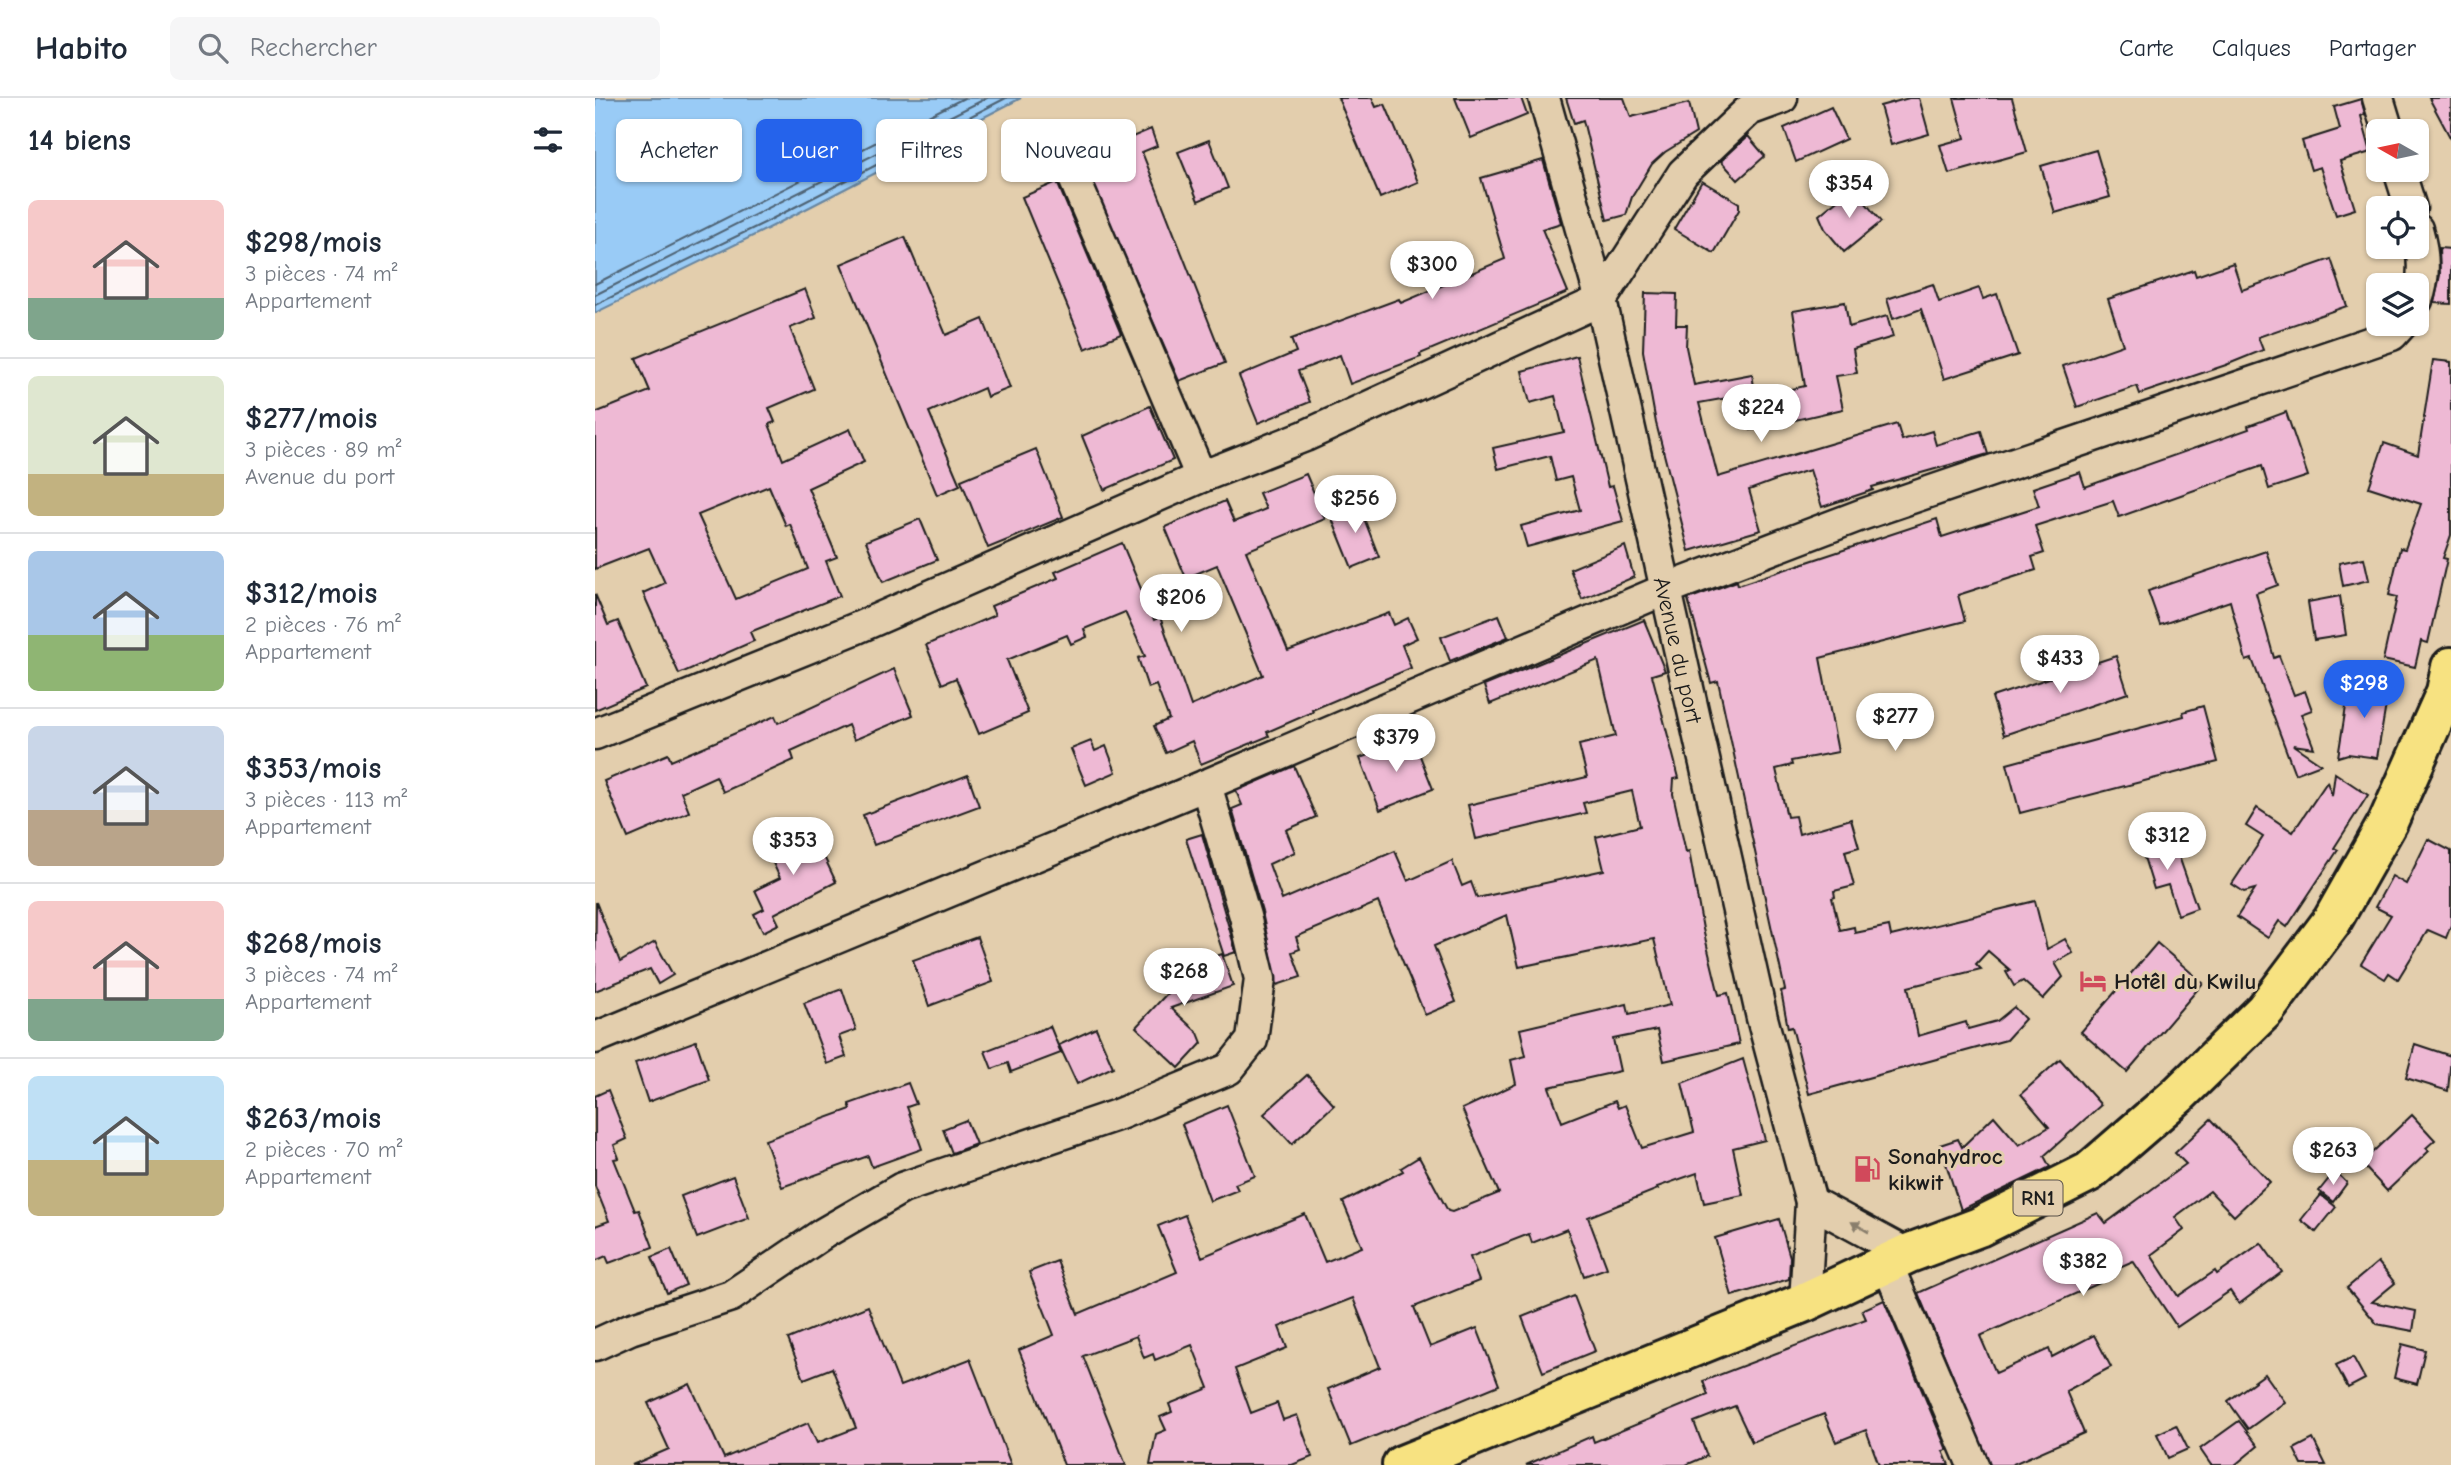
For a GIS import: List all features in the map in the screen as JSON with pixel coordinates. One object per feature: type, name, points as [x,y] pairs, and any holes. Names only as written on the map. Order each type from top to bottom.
[{"type":"highway","name":"RN1","points":[[1402,1465],[1805,1302],[1897,1259],[1979,1227],[2089,1172],[2178,1095],[2265,1010],[2332,921],[2388,822],[2446,692],[2451,667]]},
{"type":"street","name":"Avenue du port","points":[[1544,98],[1601,300],[1762,1018],[1811,1202],[1805,1302]]},
{"type":"street","points":[[595,734],[857,628],[1201,477],[1305,436],[1601,300],[1683,173],[1749,110],[1782,98]]},
{"type":"street","points":[[2378,98],[2384,119]]},
{"type":"street","points":[[1075,182],[1201,477]]},
{"type":"street","points":[[595,1038],[1206,785],[1664,590],[1861,515],[2389,336]]},
{"type":"street","points":[[595,1345],[629,1329],[731,1296],[824,1233],[902,1188],[1118,1115],[1229,1069],[1252,1041],[1260,979],[1245,916],[1206,785]]},
{"type":"street","points":[[1811,1202],[1897,1259],[1973,1465]]},
{"type":"water","points":[[595,98],[1021,98],[980,119],[876,119],[876,173],[862,180],[862,119],[756,119],[756,182],[858,182],[595,313]]},
{"type":"building","points":[[1338,98],[1372,98],[1376,107],[1385,104],[1418,182],[1380,198]]},
{"type":"building","points":[[1455,98],[1521,98],[1527,115],[1471,138]]},
{"type":"building","points":[[1566,98],[1624,98],[1631,117],[1689,103],[1696,133],[1665,152],[1652,164],[1632,197],[1626,215],[1607,220],[1583,120],[1574,123]]},
{"type":"building","points":[[1919,98],[1929,134],[1891,145],[1880,106]]},
{"type":"building","points":[[1954,98],[2012,98],[2027,152],[1949,174],[1940,145],[1965,138]]},
{"type":"building","points":[[2429,98],[2451,98],[2451,139]]},
{"type":"building","points":[[2361,99],[2365,114],[2361,116],[2366,134],[2366,153],[2340,161],[2355,209],[2336,215],[2320,167],[2311,170],[2302,141],[2340,129],[2334,107]]},
{"type":"building","points":[[1831,107],[1846,139],[1796,162],[1784,128]]},
{"type":"building","points":[[1151,129],[1157,146],[1142,152],[1225,363],[1179,381],[1092,182],[1136,182],[1136,135]]},
{"type":"building","points":[[1748,136],[1765,156],[1738,180],[1721,161]]},
{"type":"building","points":[[1209,140],[1228,188],[1198,201],[1178,152]]},
{"type":"building","points":[[2096,150],[2110,197],[2055,213],[2041,166]]},
{"type":"building","points":[[1543,160],[1561,223],[1542,229],[1568,292],[1420,354],[1421,357],[1350,384],[1340,355],[1298,371],[1310,402],[1258,423],[1239,376],[1296,352],[1291,339],[1399,299],[1401,303],[1505,259],[1481,178]]},
{"type":"building","points":[[1702,181],[1739,203],[1739,210],[1714,253],[1674,229]]},
{"type":"building","points":[[1057,182],[1121,334],[1085,349],[1022,197]]},
{"type":"building","points":[[1853,187],[1881,222],[1844,252],[1825,229],[1819,215]]},
{"type":"building","points":[[905,237],[946,335],[983,319],[1010,388],[987,397],[984,388],[929,412],[960,485],[937,495],[841,264]]},
{"type":"building","points":[[2439,248],[2451,249],[2451,304],[2434,303],[2440,275]]},
{"type":"building","points":[[2331,259],[2347,306],[2258,337],[2263,350],[2226,365],[2140,394],[2137,386],[2077,407],[2063,366],[2123,345],[2108,299],[2194,270],[2196,276],[2233,263],[2242,290]]},
{"type":"building","points":[[1933,284],[1939,302],[1979,288],[1983,299],[1997,294],[2018,355],[1944,379],[1921,309],[1893,319],[1887,299]]},
{"type":"building","points":[[805,289],[816,318],[790,328],[814,389],[769,408],[775,422],[769,424],[783,460],[850,429],[864,462],[808,488],[837,557],[826,561],[840,596],[750,632],[754,641],[679,674],[643,593],[665,583],[649,548],[595,569],[595,413],[650,391],[636,358]],"holes":[[[769,486],[786,526],[790,524],[808,569],[736,599],[698,515]]]},
{"type":"building","points":[[1645,293],[1677,294],[1676,325],[1687,325],[1686,347],[1694,385],[1752,374],[1755,393],[1699,403],[1718,477],[1897,424],[1902,440],[1932,431],[1936,445],[1981,431],[1988,454],[1872,487],[1873,490],[1822,507],[1810,470],[1779,479],[1749,490],[1761,530],[1689,551],[1656,423],[1643,351]]},
{"type":"building","points":[[1845,302],[1849,327],[1887,316],[1893,337],[1853,349],[1857,373],[1836,376],[1843,409],[1751,430],[1744,400],[1805,386],[1793,311]]},
{"type":"building","points":[[1577,356],[1608,487],[1613,486],[1623,521],[1527,547],[1521,526],[1580,510],[1571,477],[1556,481],[1550,456],[1498,469],[1493,448],[1564,432],[1555,396],[1530,403],[1522,371]]},
{"type":"building","points":[[2433,360],[2451,362],[2451,535],[2443,558],[2447,559],[2428,643],[2421,641],[2415,667],[2383,660],[2397,597],[2389,595],[2400,548],[2405,549],[2421,504],[2369,487],[2384,443],[2418,455]]},
{"type":"building","points":[[1150,406],[1173,460],[1104,490],[1082,436]]},
{"type":"building","points":[[2286,412],[2308,476],[2269,489],[2262,466],[2119,517],[2113,501],[2035,526],[2044,553],[2032,557],[2036,570],[1958,595],[1965,621],[1820,658],[1838,752],[1791,761],[1792,765],[1776,769],[1787,817],[1795,816],[1799,834],[1851,819],[1859,847],[1845,851],[1854,886],[1834,891],[1835,897],[1832,898],[1840,930],[1854,927],[1855,933],[1889,926],[1891,936],[2035,901],[2047,949],[2065,939],[2073,953],[2055,963],[2063,977],[2043,999],[2023,981],[2014,986],[2006,972],[2010,970],[1988,951],[1976,964],[1981,969],[1908,987],[1918,1036],[1966,1022],[1968,1029],[1997,1021],[2014,1007],[2025,1019],[2006,1040],[1809,1094],[1792,1027],[1788,1028],[1781,991],[1785,990],[1718,681],[1711,683],[1688,599],[1737,581],[1738,585],[1937,519],[1942,537],[2039,506],[2033,488],[2080,472],[2085,487],[2249,429],[2248,426]]},
{"type":"building","points":[[1036,449],[1063,517],[988,548],[961,480]]},
{"type":"building","points":[[1306,474],[1325,519],[1246,551],[1288,651],[1389,613],[1394,625],[1408,618],[1417,638],[1402,645],[1411,668],[1312,710],[1313,712],[1267,732],[1269,736],[1201,764],[1192,741],[1166,753],[1154,726],[1169,719],[1156,685],[1148,688],[1138,658],[1145,656],[1125,612],[1084,629],[1087,637],[1071,644],[1067,635],[1007,660],[1028,713],[979,734],[956,678],[942,684],[926,645],[995,615],[991,606],[1058,578],[1055,572],[1122,543],[1154,620],[1160,617],[1191,706],[1263,675],[1217,565],[1186,578],[1165,527],[1225,501],[1234,522],[1266,509],[1259,493]]},
{"type":"building","points":[[1358,503],[1379,557],[1352,568],[1330,514]]},
{"type":"building","points":[[920,519],[937,560],[883,582],[866,541]]},
{"type":"building","points":[[1625,546],[1634,577],[1582,599],[1570,569]]},
{"type":"building","points":[[2266,551],[2278,585],[2256,593],[2274,658],[2279,656],[2294,695],[2305,691],[2312,710],[2301,714],[2314,748],[2293,745],[2321,764],[2295,774],[2252,659],[2246,661],[2230,601],[2160,625],[2148,591]]},
{"type":"building","points":[[2364,558],[2369,580],[2343,586],[2339,563]]},
{"type":"building","points":[[595,594],[608,625],[618,621],[646,688],[595,710]]},
{"type":"building","points":[[2340,596],[2346,635],[2314,640],[2308,602]]},
{"type":"building","points":[[1499,615],[1508,637],[1450,661],[1441,637]]},
{"type":"building","points":[[1644,620],[1665,671],[1652,675],[1679,778],[1674,779],[1673,794],[1686,852],[1689,851],[1703,929],[1719,995],[1728,993],[1739,1044],[1664,1061],[1657,1030],[1613,1039],[1620,1071],[1549,1087],[1562,1122],[1615,1101],[1618,1108],[1625,1105],[1642,1148],[1694,1132],[1682,1083],[1743,1059],[1765,1140],[1733,1148],[1743,1195],[1704,1203],[1697,1173],[1588,1217],[1607,1268],[1584,1276],[1567,1229],[1532,1243],[1529,1234],[1470,1257],[1479,1281],[1414,1307],[1430,1347],[1477,1328],[1499,1385],[1351,1446],[1328,1389],[1380,1367],[1353,1298],[1279,1327],[1287,1348],[1235,1369],[1251,1413],[1277,1403],[1283,1420],[1297,1415],[1312,1457],[1292,1465],[1150,1465],[1156,1434],[1166,1430],[1160,1417],[1172,1412],[1169,1404],[1209,1388],[1192,1345],[1155,1360],[1153,1354],[1144,1358],[1136,1336],[1083,1356],[1126,1465],[1064,1465],[1019,1350],[1054,1335],[1029,1272],[1057,1261],[1078,1314],[1177,1272],[1158,1226],[1185,1215],[1202,1257],[1305,1214],[1325,1262],[1362,1247],[1343,1202],[1403,1171],[1401,1168],[1419,1157],[1448,1211],[1452,1212],[1499,1193],[1462,1109],[1516,1084],[1511,1060],[1526,1056],[1520,1029],[1627,1004],[1629,1014],[1670,1005],[1654,939],[1519,967],[1507,915],[1434,946],[1456,1002],[1425,1015],[1378,902],[1296,937],[1300,949],[1292,952],[1301,977],[1277,985],[1262,912],[1232,809],[1242,805],[1236,791],[1294,766],[1316,817],[1286,830],[1295,852],[1269,864],[1282,900],[1395,851],[1408,881],[1452,861],[1462,886],[1471,882],[1477,898],[1604,870],[1596,837],[1640,826],[1632,791],[1583,803],[1586,813],[1476,839],[1468,805],[1587,777],[1579,745],[1616,736],[1598,660],[1490,704],[1484,686]]},
{"type":"building","points":[[2116,656],[2128,693],[2004,735],[1992,697]]},
{"type":"building","points":[[894,669],[913,715],[854,740],[848,725],[791,751],[794,760],[723,792],[716,776],[681,792],[689,812],[628,838],[604,781],[668,754],[671,761],[775,716],[778,723]]},
{"type":"building","points":[[2350,681],[2389,687],[2377,758],[2348,754],[2338,757]]},
{"type":"building","points":[[2203,706],[2218,762],[2020,813],[2007,764],[2184,716],[2183,712]]},
{"type":"building","points":[[1413,738],[1433,789],[1380,810],[1360,758]]},
{"type":"building","points":[[1091,741],[1095,751],[1106,746],[1116,772],[1086,785],[1071,749]]},
{"type":"building","points":[[2335,773],[2368,795],[2334,848],[2338,850],[2287,927],[2279,921],[2268,938],[2237,917],[2255,889],[2244,892],[2232,884],[2263,837],[2246,826],[2257,808],[2293,832],[2327,782],[2332,796]]},
{"type":"building","points":[[968,775],[979,806],[874,845],[863,815]]},
{"type":"building","points":[[811,829],[836,882],[774,914],[779,924],[763,932],[754,914],[764,909],[755,890],[780,878],[767,850]]},
{"type":"building","points":[[2157,832],[2163,849],[2175,845],[2197,908],[2178,915],[2168,885],[2154,889],[2138,838]]},
{"type":"building","points":[[1202,834],[1236,952],[1224,956],[1186,839]]},
{"type":"building","points":[[2428,839],[2451,851],[2451,925],[2446,938],[2428,930],[2398,979],[2389,973],[2385,979],[2361,964],[2391,915],[2375,907],[2392,876],[2406,884]]},
{"type":"building","points":[[596,902],[620,962],[655,942],[673,975],[658,984],[650,969],[595,991]]},
{"type":"building","points":[[977,937],[993,982],[929,1006],[913,960]]},
{"type":"building","points":[[2157,943],[2203,983],[2127,1072],[2081,1032]]},
{"type":"building","points":[[1222,954],[1233,986],[1171,1008],[1198,1033],[1202,1043],[1179,1068],[1136,1027],[1173,987],[1168,973]]},
{"type":"building","points":[[842,989],[856,1030],[839,1036],[846,1057],[827,1064],[804,1003]]},
{"type":"building","points":[[1050,1026],[1061,1053],[1011,1072],[1008,1063],[992,1069],[985,1051]]},
{"type":"building","points":[[1096,1028],[1113,1067],[1077,1084],[1059,1045]]},
{"type":"building","points":[[696,1041],[709,1080],[648,1102],[635,1063]]},
{"type":"building","points":[[2415,1044],[2451,1056],[2448,1091],[2406,1078]]},
{"type":"building","points":[[2060,1059],[2101,1105],[2044,1156],[2050,1167],[1961,1210],[1940,1145],[1958,1139],[1962,1147],[1994,1116],[2019,1145],[2049,1127],[2021,1094]]},
{"type":"building","points":[[1307,1075],[1334,1105],[1292,1144],[1264,1114]]},
{"type":"building","points":[[908,1083],[916,1104],[907,1107],[922,1149],[872,1167],[868,1156],[782,1187],[765,1140],[851,1109],[849,1104]]},
{"type":"building","points":[[608,1090],[627,1139],[614,1145],[619,1158],[614,1159],[635,1211],[639,1210],[653,1247],[609,1263],[606,1256],[595,1261],[595,1226],[609,1221],[595,1186],[595,1096]]},
{"type":"building","points":[[1227,1105],[1255,1176],[1235,1184],[1238,1190],[1210,1201],[1182,1124]]},
{"type":"building","points":[[2412,1115],[2435,1140],[2426,1148],[2429,1151],[2387,1191],[2361,1163]]},
{"type":"building","points":[[2211,1119],[2270,1182],[2234,1216],[2210,1191],[2175,1217],[2184,1230],[2151,1255],[2178,1296],[2215,1271],[2217,1274],[2261,1243],[2282,1272],[2239,1304],[2230,1291],[2177,1327],[2133,1261],[2099,1276],[2102,1282],[1980,1336],[1996,1373],[2049,1349],[2052,1357],[2094,1335],[2111,1367],[2066,1391],[2084,1433],[2011,1465],[1990,1465],[1918,1293],[2098,1213],[2106,1223],[2186,1164],[2175,1153]]},
{"type":"building","points":[[966,1120],[976,1144],[952,1153],[943,1129]]},
{"type":"building","points":[[2335,1171],[2347,1183],[2333,1202],[2319,1191]]},
{"type":"building","points":[[733,1176],[749,1218],[697,1238],[681,1196]]},
{"type":"building","points":[[2321,1195],[2336,1207],[2316,1232],[2301,1220]]},
{"type":"building","points":[[1779,1219],[1790,1257],[1789,1279],[1732,1296],[1715,1238]]},
{"type":"building","points":[[671,1249],[686,1285],[667,1293],[652,1257]]},
{"type":"building","points":[[2378,1262],[2395,1283],[2372,1302],[2416,1311],[2413,1331],[2377,1324],[2347,1288]]},
{"type":"building","points":[[1574,1296],[1595,1351],[1543,1372],[1522,1317]]},
{"type":"building","points":[[1884,1300],[1947,1450],[1943,1451],[1949,1465],[1879,1465],[1866,1430],[1836,1442],[1824,1414],[1752,1442],[1735,1406],[1694,1422],[1707,1456],[1686,1465],[1526,1465],[1592,1436],[1594,1442],[1708,1395],[1703,1381],[1866,1319],[1862,1310]]},
{"type":"building","points":[[868,1306],[900,1386],[970,1359],[1011,1465],[632,1465],[669,1449],[648,1403],[690,1384],[724,1458],[808,1423],[817,1443],[856,1428],[832,1368],[804,1379],[788,1339]]},
{"type":"building","points":[[2402,1344],[2425,1350],[2417,1384],[2394,1378]]},
{"type":"building","points":[[2353,1357],[2365,1379],[2348,1388],[2336,1365]]},
{"type":"building","points":[[2265,1374],[2285,1402],[2248,1429],[2228,1401]]},
{"type":"building","points":[[2239,1421],[2258,1446],[2235,1465],[2211,1465],[2200,1449]]},
{"type":"building","points":[[2176,1425],[2188,1449],[2168,1458],[2157,1434]]},
{"type":"building","points":[[2313,1439],[2326,1465],[2302,1465],[2294,1449]]},
{"type":"place","name":"Hotêl du Kwilu","points":[[2093,981]]},
{"type":"place","name":"Sonahydroc kikwit","points":[[1867,1169]]}]
